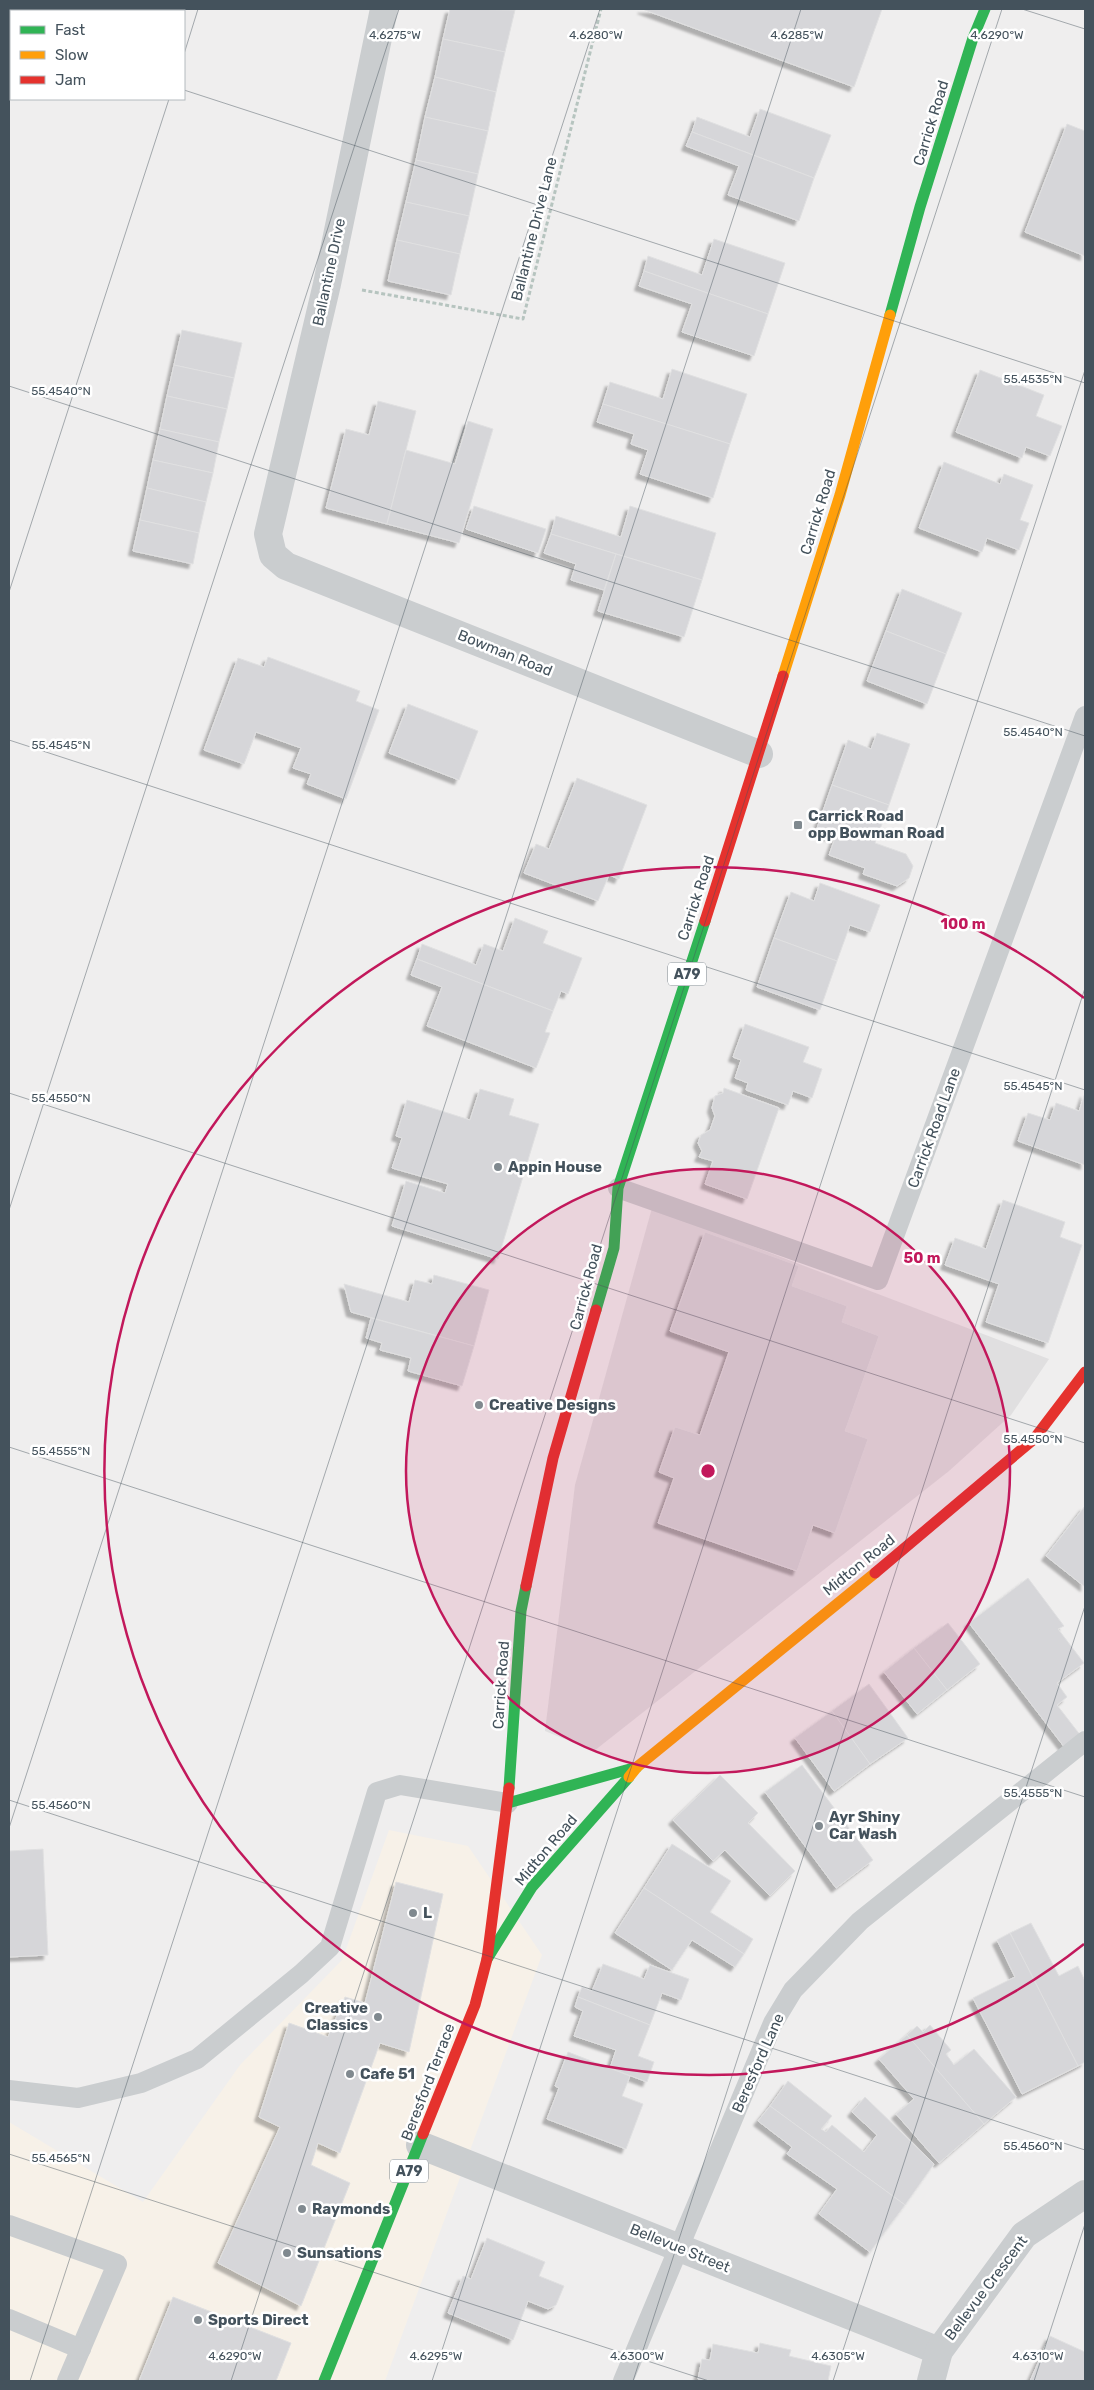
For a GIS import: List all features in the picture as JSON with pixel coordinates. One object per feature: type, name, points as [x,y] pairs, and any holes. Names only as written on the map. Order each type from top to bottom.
[{"type":"main road","name":"Carrick Road","points":[[487,1959],[508,1803],[521,1611],[553,1458],[614,1248],[618,1188],[759,754],[840,495],[920,207],[973,38],[984,9]]},
{"type":"main road","name":"Midton Road","points":[[487,1959],[532,1887],[637,1768],[944,1516],[1034,1439],[1085,1372]]},
{"type":"main road","name":"Midton Road","points":[[508,1803],[637,1768]]},
{"type":"main road","name":"Beresford Terrace","points":[[324,2381],[420,2144],[474,2004],[487,1959]]},
{"type":"street","name":"Ballantine Drive","points":[[268,534],[327,284],[384,9]]},
{"type":"street","name":"Bowman Road","points":[[268,534],[273,555],[286,566],[759,754]]},
{"type":"street","name":"Bellevue Street","points":[[420,2144],[940,2351]]},
{"type":"street","name":"Bellevue Crescent","points":[[931,2381],[940,2351],[1024,2235],[1085,2194]]},
{"type":"lane","name":"Carrick Road Lane","points":[[618,1188],[878,1280],[1085,716]]},
{"type":"lane","name":"Beresford Lane","points":[[623,2381],[773,2023],[793,1990],[820,1960],[860,1921],[1085,1741]]},
{"type":"lane","points":[[9,2090],[78,2098],[141,2083],[197,2059],[301,1974],[330,1947],[376,1792],[400,1785],[508,1803]]},
{"type":"lane","points":[[9,2224],[117,2264],[67,2381]]},
{"type":"lane","points":[[9,2319],[81,2349]]},
{"type":"path","name":"Ballantine Drive Lane","points":[[327,284],[523,319],[601,9]]},
{"type":"shaded area","points":[[652,1208],[1049,1359],[1011,1415],[949,1471],[594,1751],[545,1731],[575,1485]]},
{"type":"shaded area","points":[[389,1830],[468,1846],[542,1955],[385,2381],[9,2381],[9,2122],[143,2202],[240,2065],[342,1960]]},
{"type":"building","points":[[450,9],[515,10],[505,52],[443,39]]},
{"type":"building","points":[[642,9],[882,9],[854,87]]},
{"type":"building","points":[[443,39],[505,52],[496,92],[435,77]]},
{"type":"building","points":[[435,77],[496,92],[488,131],[425,117]]},
{"type":"building","points":[[760,109],[831,135],[814,178],[692,132],[697,117],[750,137]]},
{"type":"building","points":[[425,117],[488,131],[478,174],[416,160]]},
{"type":"building","points":[[1067,124],[1085,131],[1085,256],[1025,232]]},
{"type":"building","points":[[692,132],[814,178],[799,221],[728,195],[739,166],[686,146]]},
{"type":"building","points":[[416,160],[478,174],[469,216],[406,202]]},
{"type":"building","points":[[406,202],[469,216],[460,254],[397,240]]},
{"type":"building","points":[[714,239],[785,263],[768,314],[644,271],[648,256],[702,275]]},
{"type":"building","points":[[397,240],[460,254],[451,295],[388,281]]},
{"type":"building","points":[[644,271],[768,314],[754,356],[682,332],[692,304],[639,286]]},
{"type":"building","points":[[182,330],[242,343],[234,378],[174,365]]},
{"type":"building","points":[[174,365],[234,378],[227,409],[167,396]]},
{"type":"building","points":[[672,369],[747,394],[730,444],[603,404],[610,382],[663,399]]},
{"type":"building","points":[[980,370],[1044,395],[1036,416],[1062,426],[1050,456],[1026,447],[1022,458],[956,432]]},
{"type":"building","points":[[167,396],[227,409],[219,442],[160,429]]},
{"type":"building","points":[[378,401],[416,411],[387,524],[326,508],[346,429],[369,435]]},
{"type":"building","points":[[603,404],[730,444],[713,498],[640,474],[648,450],[631,444],[634,434],[597,422]]},
{"type":"building","points":[[468,421],[493,429],[459,543],[387,524],[406,450],[455,464]]},
{"type":"building","points":[[160,429],[219,442],[213,473],[153,460]]},
{"type":"building","points":[[153,460],[213,473],[206,502],[147,488]]},
{"type":"building","points":[[944,462],[1000,484],[1004,474],[1033,485],[1020,520],[1029,523],[1019,550],[987,538],[982,552],[919,528]]},
{"type":"building","points":[[147,488],[206,502],[199,533],[140,520]]},
{"type":"building","points":[[474,506],[546,529],[538,553],[466,529]]},
{"type":"building","points":[[630,506],[716,533],[702,580],[551,534],[556,516],[621,537]]},
{"type":"building","points":[[140,520],[199,533],[193,564],[133,551]]},
{"type":"building","points":[[551,534],[616,554],[604,590],[571,580],[576,564],[544,553]]},
{"type":"building","points":[[616,554],[702,580],[684,637],[598,611]]},
{"type":"building","points":[[902,589],[962,613],[946,654],[886,631]]},
{"type":"building","points":[[886,631],[946,654],[927,704],[867,681]]},
{"type":"building","points":[[268,657],[360,691],[356,701],[379,710],[346,799],[307,784],[311,774],[293,768],[301,748],[256,732],[244,764],[204,750],[238,658],[264,667]]},
{"type":"building","points":[[408,704],[478,731],[459,780],[389,753]]},
{"type":"building","points":[[877,733],[910,744],[889,805],[832,785],[848,740],[871,749]]},
{"type":"building","points":[[577,778],[647,805],[619,879],[609,875],[598,901],[524,873],[536,844],[549,849]]},
{"type":"building","points":[[832,785],[889,805],[875,843],[906,854],[913,866],[909,878],[897,886],[863,874],[865,868],[829,855],[835,838],[816,831]]},
{"type":"building","points":[[820,883],[880,905],[870,932],[850,925],[837,961],[774,938],[791,892],[814,901]]},
{"type":"building","points":[[515,918],[548,931],[543,943],[582,958],[568,994],[561,991],[553,1011],[417,959],[422,944],[476,965],[484,944],[503,951]]},
{"type":"building","points":[[774,938],[837,961],[820,1010],[757,987]]},
{"type":"building","points":[[417,959],[553,1011],[545,1032],[550,1033],[536,1068],[427,1026],[442,987],[411,975]]},
{"type":"building","points":[[745,1024],[809,1047],[803,1062],[822,1069],[812,1098],[793,1091],[788,1105],[746,1090],[748,1083],[735,1078],[741,1060],[733,1057]]},
{"type":"building","points":[[724,1088],[779,1108],[747,1199],[705,1184],[713,1161],[699,1157],[702,1151],[698,1143],[701,1135],[710,1130],[715,1116],[712,1108],[715,1096],[723,1093]]},
{"type":"building","points":[[480,1089],[514,1099],[509,1115],[539,1124],[498,1259],[392,1226],[406,1181],[445,1193],[448,1184],[392,1168],[402,1138],[396,1136],[407,1100],[470,1120]]},
{"type":"building","points":[[1085,1093],[1085,1165],[1018,1141],[1028,1113],[1050,1120],[1056,1103],[1079,1111]]},
{"type":"building","points":[[1003,1200],[1065,1222],[1060,1237],[1082,1245],[1048,1343],[986,1322],[999,1284],[945,1265],[955,1238],[986,1249]]},
{"type":"building","points":[[705,1232],[799,1266],[792,1286],[847,1306],[842,1322],[879,1336],[845,1431],[868,1439],[835,1533],[813,1525],[797,1571],[658,1523],[674,1478],[659,1472],[675,1427],[700,1435],[729,1352],[670,1331]]},
{"type":"building","points":[[434,1275],[489,1290],[474,1346],[351,1312],[344,1284],[409,1302],[415,1280],[432,1284]]},
{"type":"building","points":[[371,1318],[474,1346],[462,1386],[408,1371],[411,1358],[380,1350],[382,1343],[366,1338]]},
{"type":"building","points":[[1085,1506],[1085,1587],[1046,1556]]},
{"type":"building","points":[[1028,1578],[1064,1626],[1058,1629],[1084,1663],[1057,1683],[1067,1697],[1057,1705],[1081,1736],[1065,1748],[969,1623]]},
{"type":"building","points":[[948,1623],[980,1664],[947,1690],[914,1648]]},
{"type":"building","points":[[914,1648],[947,1690],[917,1714],[884,1672]]},
{"type":"building","points":[[869,1684],[908,1738],[870,1764],[832,1711]]},
{"type":"building","points":[[832,1711],[870,1764],[834,1791],[795,1738]]},
{"type":"building","name":"Ayr Shiny Car Wash","points":[[802,1765],[873,1860],[836,1888],[765,1792]]},
{"type":"building","points":[[720,1775],[758,1813],[748,1823],[795,1871],[770,1896],[725,1850],[713,1861],[673,1820]]},
{"type":"building","points":[[672,1844],[731,1881],[710,1912],[753,1939],[744,1954],[644,1888]]},
{"type":"building","points":[[43,1849],[48,1955],[9,1957],[9,1851]]},
{"type":"building","points":[[396,1882],[443,1894],[409,2052],[380,2043],[340,2153],[318,2143],[311,2165],[350,2183],[301,2306],[218,2263],[280,2127],[259,2117],[289,2023],[328,2037],[345,1997],[365,2003]]},
{"type":"building","points":[[644,1888],[744,1954],[735,1967],[692,1940],[672,1970],[615,1933]]},
{"type":"building","points":[[1031,1923],[1059,1976],[1078,1966],[1085,1981],[1085,2062],[1078,2066],[1010,1933]]},
{"type":"building","points":[[1010,1933],[1078,2066],[1022,2094],[973,1998],[1015,1977],[997,1940]]},
{"type":"building","points":[[603,1964],[644,1979],[650,1965],[689,1979],[681,2000],[662,1993],[650,2025],[578,1997],[582,1987],[592,1991]]},
{"type":"building","points":[[578,1997],[650,2025],[638,2056],[654,2062],[647,2082],[610,2068],[616,2050],[574,2036],[583,2011],[575,2007]]},
{"type":"building","points":[[930,2025],[951,2050],[946,2054],[954,2065],[974,2049],[1016,2097],[984,2124],[907,2035],[917,2026],[923,2032]]},
{"type":"building","points":[[907,2035],[984,2124],[939,2163],[896,2114],[914,2099],[879,2059]]},
{"type":"building","points":[[568,2052],[630,2076],[622,2096],[643,2104],[626,2149],[547,2119],[559,2088],[555,2086]]},
{"type":"building","points":[[788,2081],[832,2116],[821,2129],[826,2132],[832,2125],[864,2152],[877,2135],[852,2112],[865,2097],[934,2164],[905,2205],[770,2106]]},
{"type":"building","points":[[770,2106],[905,2205],[870,2252],[819,2214],[837,2189],[787,2154],[792,2147],[758,2121]]},
{"type":"building","points":[[487,2238],[545,2262],[539,2276],[564,2286],[556,2305],[548,2309],[528,2301],[513,2340],[448,2313],[463,2276],[471,2279]]},
{"type":"building","name":"Sports Direct","points":[[173,2297],[291,2343],[276,2381],[139,2381]]},
{"type":"building","points":[[1050,2336],[1085,2352],[1085,2381],[1030,2381]]},
{"type":"building","points":[[760,2343],[791,2350],[789,2356],[831,2366],[828,2381],[709,2381],[698,2379],[702,2359],[710,2360],[713,2344],[758,2353]]},
{"type":"railway","points":[[9,95],[10,88]]},
{"type":"traffic: fast","points":[[890,315],[920,207],[973,38],[985,9]]},
{"type":"traffic: fast","points":[[596,1310],[614,1248],[618,1188],[705,921]]},
{"type":"traffic: fast","points":[[509,1788],[521,1611],[526,1586]]},
{"type":"traffic: fast","points":[[508,1803],[637,1767]]},
{"type":"traffic: fast","points":[[487,1959],[532,1887],[629,1777]]},
{"type":"traffic: fast","points":[[324,2381],[423,2134]]},
{"type":"traffic: slow","points":[[783,676],[840,495],[890,315]]},
{"type":"traffic: slow","points":[[629,1777],[637,1767],[875,1573]]},
{"type":"traffic: jam","points":[[705,921],[783,676]]},
{"type":"traffic: jam","points":[[526,1586],[553,1458],[596,1310]]},
{"type":"traffic: jam","points":[[875,1573],[1034,1439],[1085,1372]]},
{"type":"traffic: jam","points":[[423,2134],[475,2005],[487,1959],[509,1788]]},
{"type":"place","name":"Carrick Road opp Bowman Road","points":[[798,825]]},
{"type":"place","name":"Appin House","points":[[498,1167]]},
{"type":"place","name":"Creative Designs","points":[[479,1405]]},
{"type":"place","name":"Ayr Shiny Car Wash","points":[[819,1826]]},
{"type":"place","name":"L","points":[[413,1913]]},
{"type":"place","name":"Creative Classics","points":[[378,2017]]},
{"type":"place","name":"Cafe 51","points":[[350,2074]]},
{"type":"place","name":"Raymonds","points":[[302,2209]]},
{"type":"place","name":"Sunsations","points":[[287,2253]]},
{"type":"place","name":"Sports Direct","points":[[198,2320]]}]
